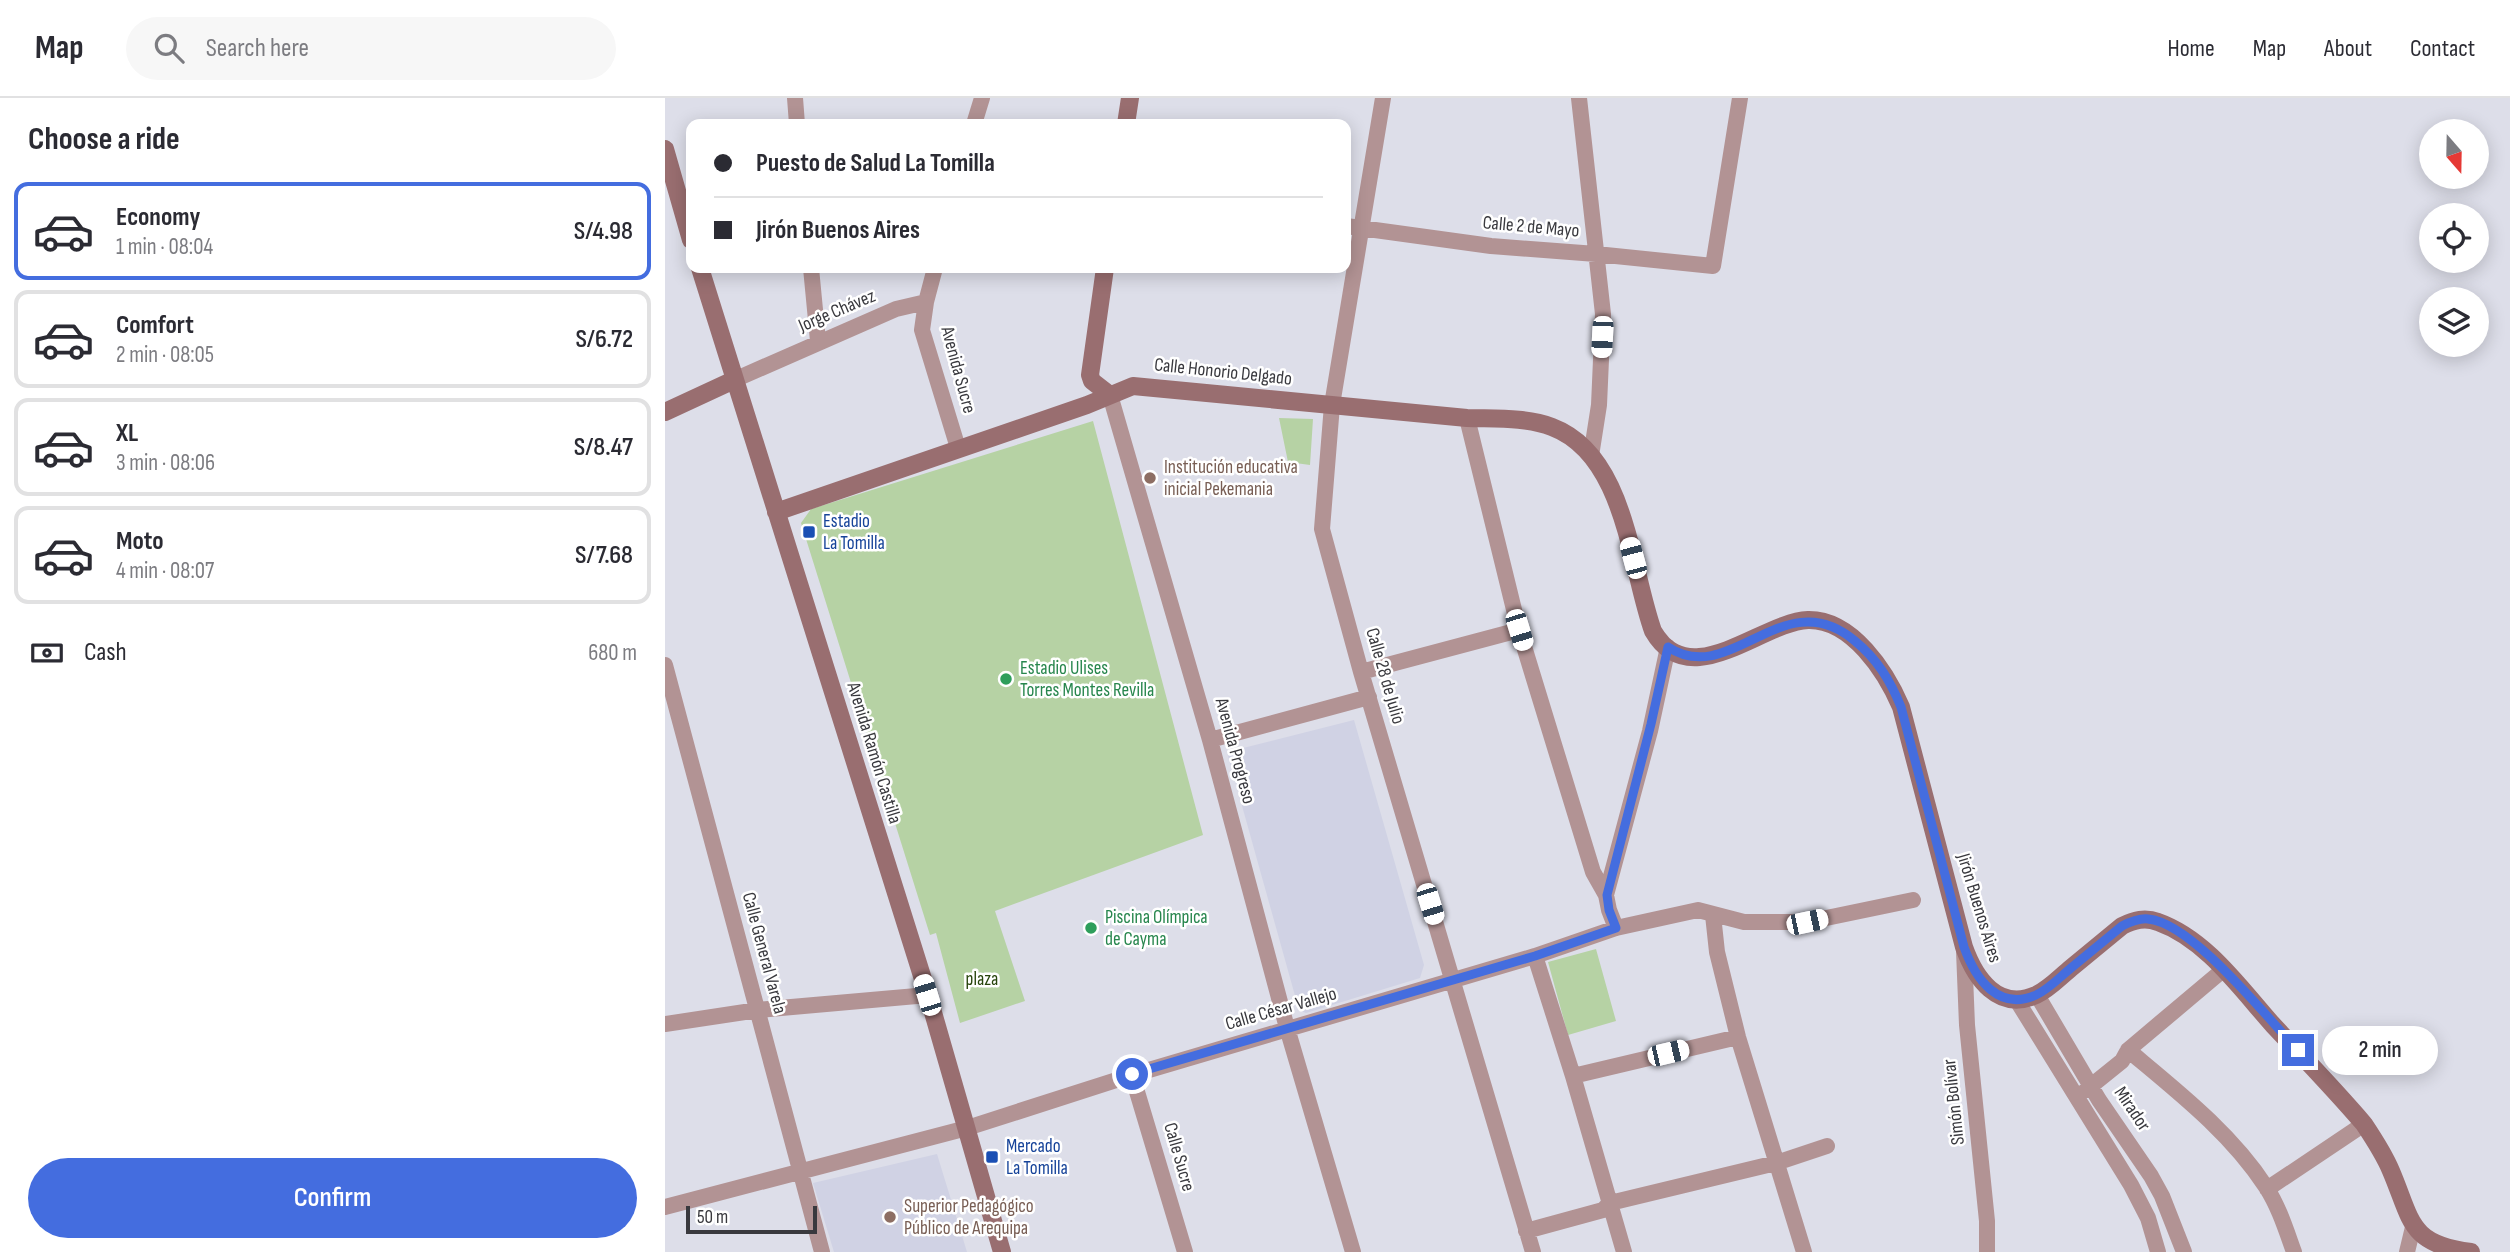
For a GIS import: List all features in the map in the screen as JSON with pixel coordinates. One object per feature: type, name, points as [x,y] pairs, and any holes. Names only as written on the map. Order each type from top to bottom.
[{"type":"street","points":[[795,98],[797,119]]},
{"type":"street","points":[[976,119],[982,98]]},
{"type":"street","points":[[1127,119],[1130,98]]},
{"type":"street","name":"Calle 28 de Julio","points":[[1351,251],[1383,98]]},
{"type":"street","points":[[1579,98],[1604,314],[1599,405],[1591,456],[1604,474],[1619,509],[1653,631],[1668,647],[1607,895],[1616,928]]},
{"type":"street","name":"Calle 2 de Mayo","points":[[1354,227],[1491,246],[1713,266],[1740,98]]},
{"type":"street","points":[[665,149],[686,222]]},
{"type":"street","name":"Avenida Ramón Castilla","points":[[702,273],[927,995],[1002,1252]]},
{"type":"street","points":[[811,273],[818,341]]},
{"type":"street","points":[[926,302],[934,273]]},
{"type":"street","name":"Avenida Progreso","points":[[1104,273],[1090,375],[1092,381],[1111,395],[1210,740],[1287,1028],[1353,1252]]},
{"type":"street","name":"Calle 28 de Julio","points":[[1348,273],[1332,405],[1322,529],[1361,672],[1533,1252]]},
{"type":"street","name":"Jorge Chávez","points":[[734,380],[896,309],[926,302]]},
{"type":"street","name":"Avenida Sucre","points":[[926,302],[922,330],[958,449]]},
{"type":"street","points":[[665,412],[734,380]]},
{"type":"street","name":"Calle Honorio Delgado","points":[[776,512],[1142,385],[1467,418],[1514,419],[1546,425],[1568,435],[1591,456]]},
{"type":"street","points":[[1467,418],[1519,630],[1593,872],[1607,895]]},
{"type":"street","name":"Jirón Buenos Aires","points":[[1668,647],[1691,656],[1711,656],[1780,627],[1807,620],[1836,627],[1870,654],[1891,684],[1901,707],[1971,965],[1980,981],[1994,992],[2016,999]]},
{"type":"street","points":[[1361,672],[1519,630]]},
{"type":"street","name":"Calle General Varela","points":[[665,665],[823,1252]]},
{"type":"street","points":[[1210,740],[1369,697]]},
{"type":"street","name":"Calle César Vallejo","points":[[665,1207],[967,1128],[1132,1074],[1453,981],[1616,928],[1698,911],[1744,922],[1807,922],[1913,900]]},
{"type":"street","points":[[1713,915],[1717,952],[1738,1037],[1804,1252]]},
{"type":"street","points":[[2016,999],[2037,995],[2122,926],[2149,919],[2179,932],[2211,957],[2364,1124],[2383,1154],[2413,1227],[2439,1244],[2471,1252]]},
{"type":"street","name":"Simón Bolívar","points":[[1964,947],[1967,1025],[1987,1221],[1987,1252]]},
{"type":"street","points":[[1535,956],[1624,1252]]},
{"type":"street","points":[[2077,1096],[2122,1061],[2128,1050],[2223,970]]},
{"type":"street","points":[[665,1024],[758,1010],[927,995]]},
{"type":"street","name":"Mirador","points":[[2037,995],[2099,1100],[2151,1175],[2184,1252]]},
{"type":"street","name":"Mirador","points":[[2016,999],[2140,1201],[2158,1252]]},
{"type":"street","points":[[1573,1076],[1738,1037]]},
{"type":"street","points":[[2128,1050],[2201,1113],[2246,1159],[2267,1189],[2294,1252]]},
{"type":"street","name":"Calle Sucre","points":[[1132,1074],[1185,1252]]},
{"type":"street","points":[[2267,1189],[2364,1124]]},
{"type":"street","points":[[1526,1231],[1603,1210],[1610,1203],[1776,1163],[1827,1146]]},
{"type":"street","points":[[2407,1252],[2413,1227]]},
{"type":"shaded area","points":[[1354,720],[1424,965],[1420,978],[1306,1013],[1299,1010],[1227,752]]},
{"type":"shaded area","name":"Superior Pedagógico Público de Arequipa","points":[[937,1154],[967,1252],[834,1252],[813,1183]]},
{"type":"green space","points":[[1279,418],[1313,419],[1310,465],[1288,462]]},
{"type":"green space","name":"Estadio Ulises Torres Montes Revilla","points":[[1093,421],[1203,835],[995,911],[1025,1001],[960,1023],[936,933],[930,935],[801,523],[811,509]]},
{"type":"green space","points":[[1596,949],[1616,1021],[1568,1035],[1548,962]]},
{"type":"place","name":"Institución educativa inicial Pekemania","points":[[1150,478]]},
{"type":"place","name":"Estadio La Tomilla","points":[[809,532]]},
{"type":"place","name":"Estadio Ulises Torres Montes Revilla","points":[[1006,679]]},
{"type":"place","name":"Piscina Olímpica de Cayma","points":[[1091,928]]},
{"type":"place","name":"Mercado La Tomilla","points":[[992,1157]]},
{"type":"place","name":"Superior Pedagógico Público de Arequipa","points":[[890,1217]]},
{"type":"route","points":[[1132,1074],[1453,981],[1616,928],[1607,895],[1668,647],[1691,656],[1711,656],[1780,627],[1807,620],[1826,623],[1846,633],[1870,654],[1891,684],[1901,707],[1964,947],[1976,975],[1987,988],[2016,999],[2037,995],[2122,926],[2149,919],[2179,932],[2211,957],[2298,1050]]},
{"type":"park label","name":"plaza","points":[[982,979]]}]
